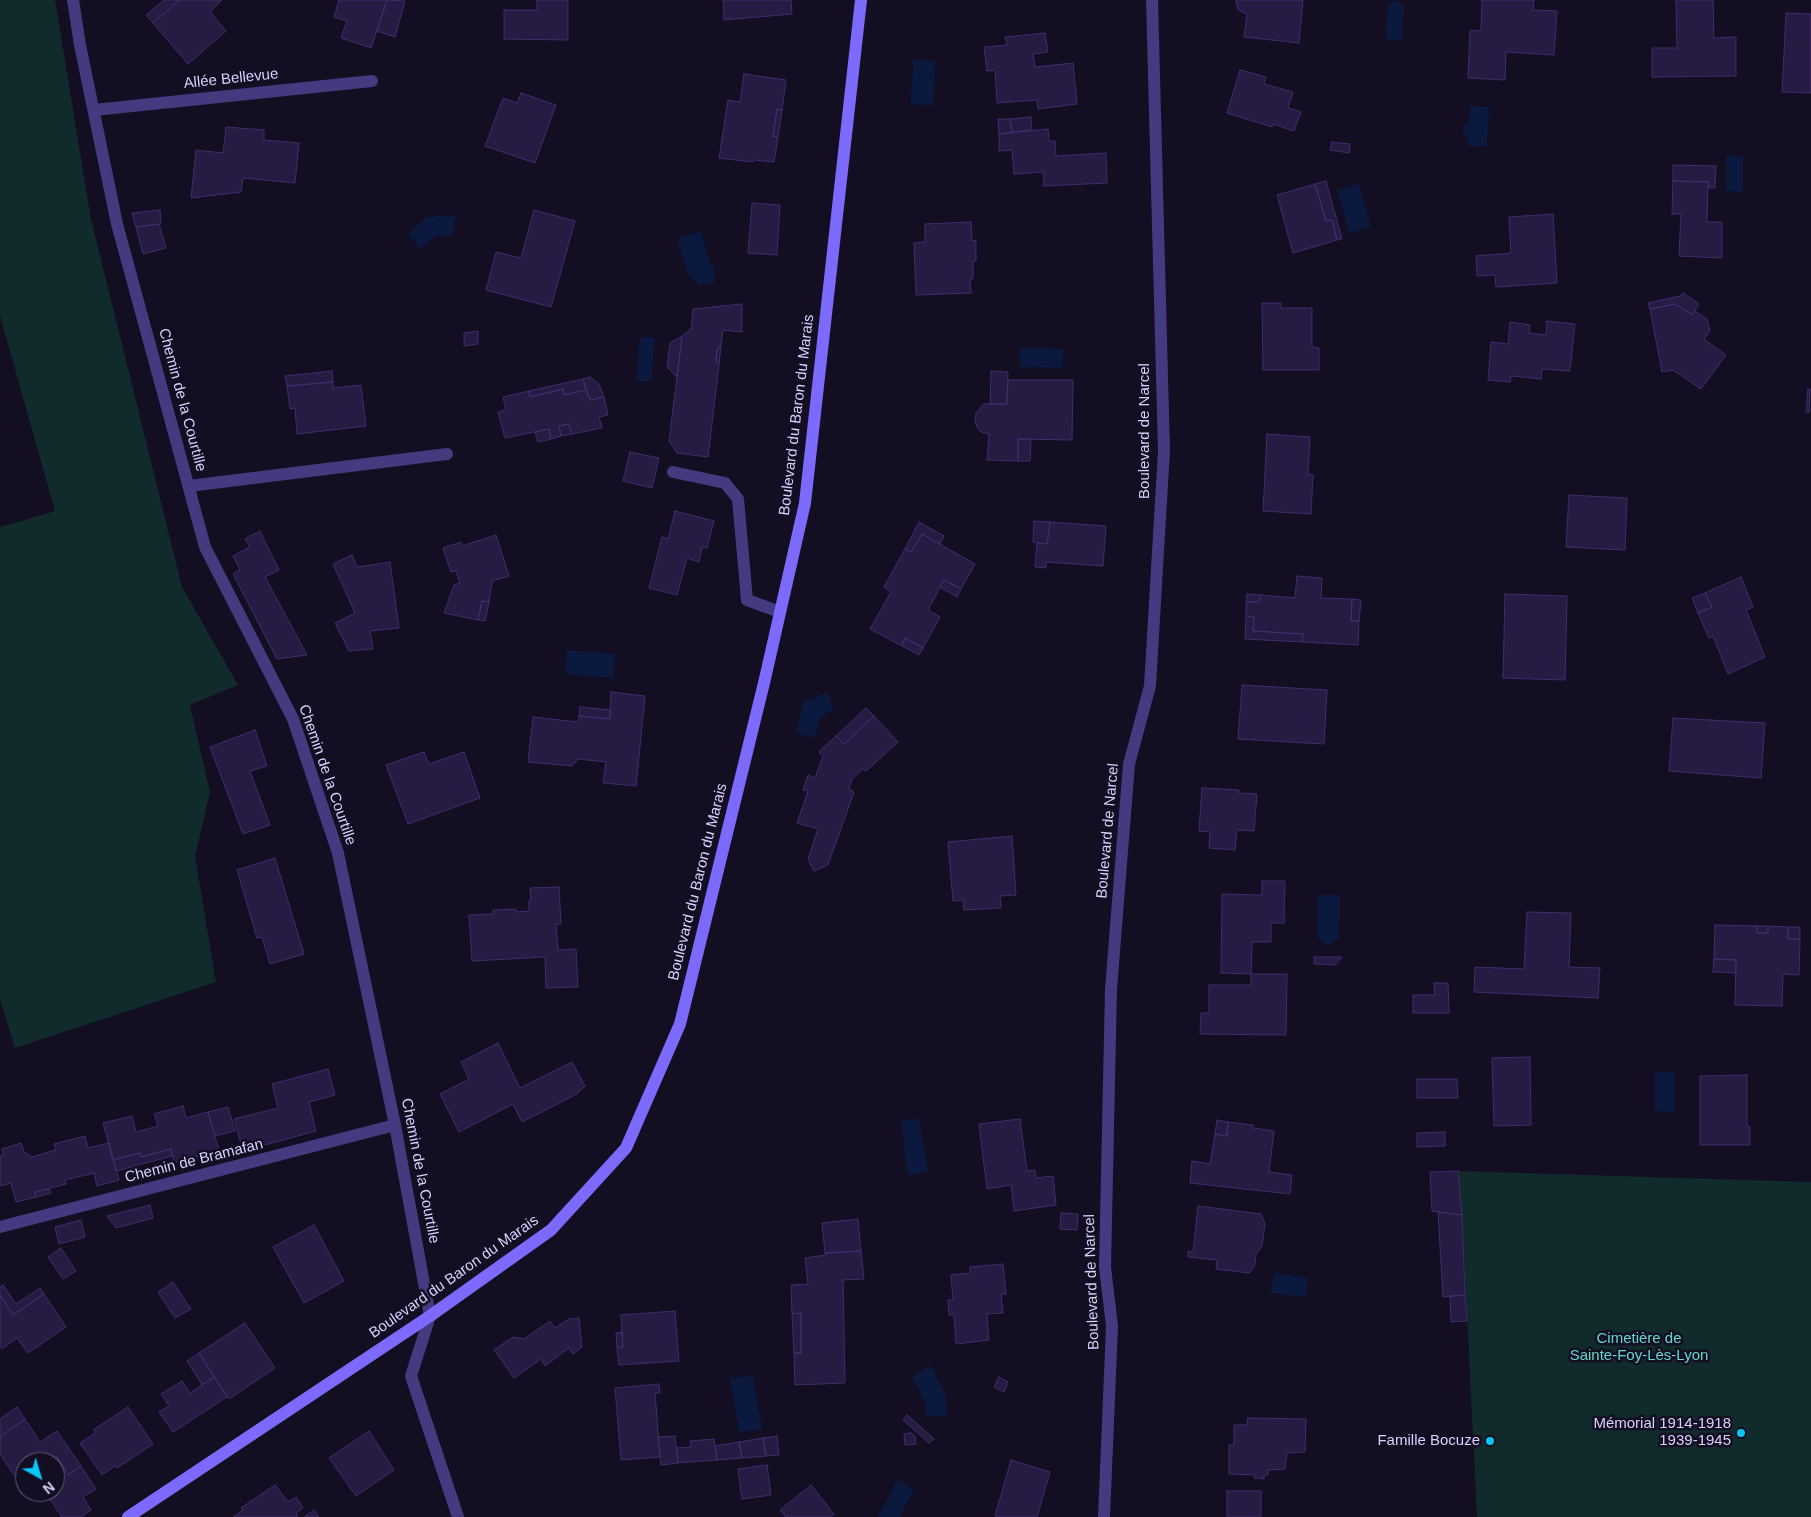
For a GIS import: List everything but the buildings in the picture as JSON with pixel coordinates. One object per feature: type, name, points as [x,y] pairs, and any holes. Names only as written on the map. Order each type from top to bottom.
[{"type":"street","name":"Chemin de la Courtille","points":[[73,0],[80,45],[117,224],[205,547],[292,719],[338,853],[395,1126],[430,1316],[411,1376],[458,1517]]},
{"type":"street","name":"Boulevard du Baron du Marais","points":[[128,1517],[430,1316],[551,1230],[626,1148],[680,1024],[805,503],[861,0]]},
{"type":"street","name":"Boulevard de Narcel","points":[[1104,1517],[1112,1326],[1105,1267],[1112,989],[1129,764],[1150,686],[1164,451],[1152,0]]},
{"type":"street","name":"Allée Bellevue","points":[[94,110],[372,81]]},
{"type":"street","points":[[189,486],[447,454]]},
{"type":"street","points":[[673,472],[725,484],[738,499],[747,600],[780,612]]},
{"type":"street","name":"Chemin de Bramafan","points":[[0,1227],[395,1126]]},
{"type":"green space","points":[[0,0],[55,0],[91,219],[182,587],[238,685],[190,705],[210,792],[195,857],[216,982],[15,1048],[0,1000],[0,527],[55,511],[0,316]]},
{"type":"green space","name":"Cimetière de Sainte-Foy-Lès-Lyon","points":[[1458,1171],[1811,1182],[1811,1517],[1477,1517],[1462,1215]]},
{"type":"water","points":[[1392,1],[1397,1],[1404,6],[1402,40],[1386,39],[1388,5]]},
{"type":"water","points":[[913,60],[935,61],[933,106],[911,104]]},
{"type":"water","points":[[1470,106],[1489,107],[1487,146],[1468,146],[1468,138],[1462,131],[1464,126],[1468,124]]},
{"type":"water","points":[[1734,153],[1739,157],[1743,156],[1743,192],[1726,191],[1726,156],[1731,156]]},
{"type":"water","points":[[1359,184],[1371,227],[1349,233],[1337,190]]},
{"type":"water","points":[[443,215],[456,216],[452,237],[438,235],[420,249],[408,234],[426,218]]},
{"type":"water","points":[[701,231],[710,263],[716,268],[714,272],[716,278],[714,283],[710,285],[703,284],[700,287],[689,275],[677,239]]},
{"type":"water","points":[[640,337],[655,338],[651,382],[636,381]]},
{"type":"water","points":[[1020,348],[1064,349],[1062,368],[1020,367]]},
{"type":"water","points":[[567,650],[615,654],[613,678],[565,674]]},
{"type":"water","points":[[827,692],[834,710],[821,716],[815,738],[796,733],[804,702]]},
{"type":"water","points":[[1318,895],[1340,895],[1339,939],[1334,939],[1328,945],[1324,944],[1322,939],[1317,938]]},
{"type":"water","points":[[1655,1072],[1675,1072],[1675,1112],[1655,1111]]},
{"type":"water","points":[[919,1118],[928,1172],[908,1175],[901,1121]]},
{"type":"water","points":[[1274,1273],[1308,1278],[1306,1297],[1271,1293]]},
{"type":"water","points":[[931,1366],[946,1396],[947,1416],[926,1416],[925,1402],[912,1376]]},
{"type":"water","points":[[753,1375],[762,1429],[739,1432],[730,1379]]},
{"type":"water","points":[[897,1480],[914,1489],[900,1517],[878,1517]]},
{"type":"place","name":"Mémorial 1914-1918 1939-1945","points":[[1741,1433]]},
{"type":"place","name":"Famille Bocuze","points":[[1490,1441]]}]
